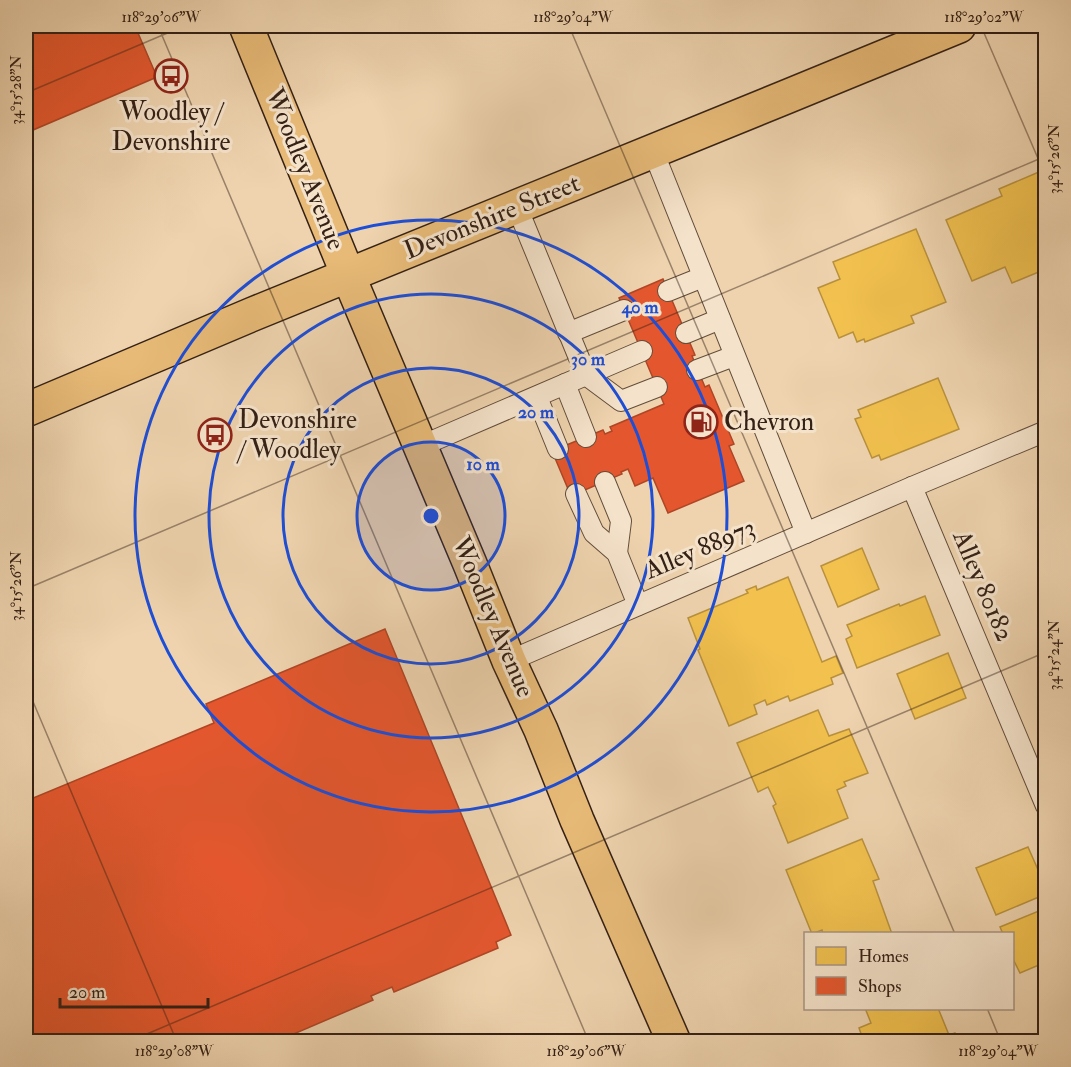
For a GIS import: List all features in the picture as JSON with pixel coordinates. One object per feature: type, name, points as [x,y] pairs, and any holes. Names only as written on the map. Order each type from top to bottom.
[{"type":"main road","name":"Woodley Avenue","points":[[246,26],[509,661],[541,730],[576,820],[674,1041]]},
{"type":"main road","name":"Devonshire Street","points":[[26,411],[348,275],[959,26]]},
{"type":"lane","points":[[653,151],[806,533]]},
{"type":"lane","points":[[517,207],[586,375],[621,401],[657,387]]},
{"type":"lane","points":[[668,291],[703,277]]},
{"type":"lane","points":[[568,333],[624,310]]},
{"type":"lane","points":[[686,333],[720,319]]},
{"type":"lane","points":[[421,446],[642,351]]},
{"type":"lane","points":[[697,370],[735,356]]},
{"type":"lane","points":[[565,384],[586,437]]},
{"type":"lane","points":[[537,397],[558,449]]},
{"type":"lane","name":"Alley 88973","points":[[509,661],[1046,431]]},
{"type":"lane","points":[[605,482],[621,521],[617,553]]},
{"type":"lane","name":"Alley 80182","points":[[912,487],[1046,806]]},
{"type":"lane","points":[[576,494],[594,533],[617,553],[638,605]]},
{"type":"building: Homes","points":[[1046,169],[1046,269],[1012,283],[1005,267],[972,281],[946,220],[1002,196],[999,189]]},
{"type":"building: Homes","points":[[916,229],[946,302],[911,316],[914,323],[865,342],[864,339],[857,342],[853,332],[839,338],[818,288],[840,279],[833,262]]},
{"type":"building: Homes","points":[[938,378],[959,429],[881,460],[879,455],[872,458],[855,419],[861,417],[858,410]]},
{"type":"building: Homes","points":[[862,548],[879,589],[838,607],[821,566]]},
{"type":"building: Homes","points":[[788,577],[822,662],[836,656],[843,673],[831,678],[833,684],[790,701],[788,696],[767,705],[765,700],[754,705],[757,714],[729,726],[698,650],[700,649],[688,618],[748,593],[746,590],[756,586],[757,590]]},
{"type":"building: Homes","points":[[925,596],[940,635],[857,668],[846,639],[852,636],[847,625]]},
{"type":"building: Homes","points":[[948,653],[966,698],[915,719],[897,674]]},
{"type":"building: Homes","points":[[818,710],[829,736],[849,729],[868,773],[844,782],[846,786],[837,790],[848,818],[788,843],[773,806],[776,804],[768,787],[758,792],[737,743]]},
{"type":"building: Homes","points":[[862,839],[879,879],[873,881],[891,932],[822,932],[822,930],[811,932],[786,870]]},
{"type":"building: Homes","points":[[1028,847],[1046,888],[1046,894],[996,915],[976,868]]},
{"type":"building: Homes","points":[[1046,908],[1046,962],[1020,973],[1014,961],[1014,932],[1002,932],[1000,927]]},
{"type":"building: Homes","points":[[866,1010],[939,1010],[949,1035],[955,1033],[959,1042],[864,1042],[859,1028],[871,1023]]},
{"type":"building: Shops","points":[[26,26],[135,26],[157,77],[26,133]]},
{"type":"building: Shops","points":[[663,279],[695,355],[692,356],[705,387],[709,385],[734,444],[729,446],[744,481],[668,513],[653,478],[635,486],[628,469],[621,472],[622,474],[571,496],[552,451],[603,430],[605,434],[612,431],[610,427],[664,404],[619,298]]},
{"type":"building: Shops","points":[[385,629],[511,935],[496,942],[498,948],[394,992],[392,987],[371,996],[373,1000],[275,1042],[26,1042],[26,801],[214,723],[206,704]]},
{"type":"place","name":"Woodley / Devonshire","points":[[171,76]]},
{"type":"place","name":"Chevron","points":[[701,422]]},
{"type":"place","name":"Devonshire / Woodley","points":[[215,435]]}]
